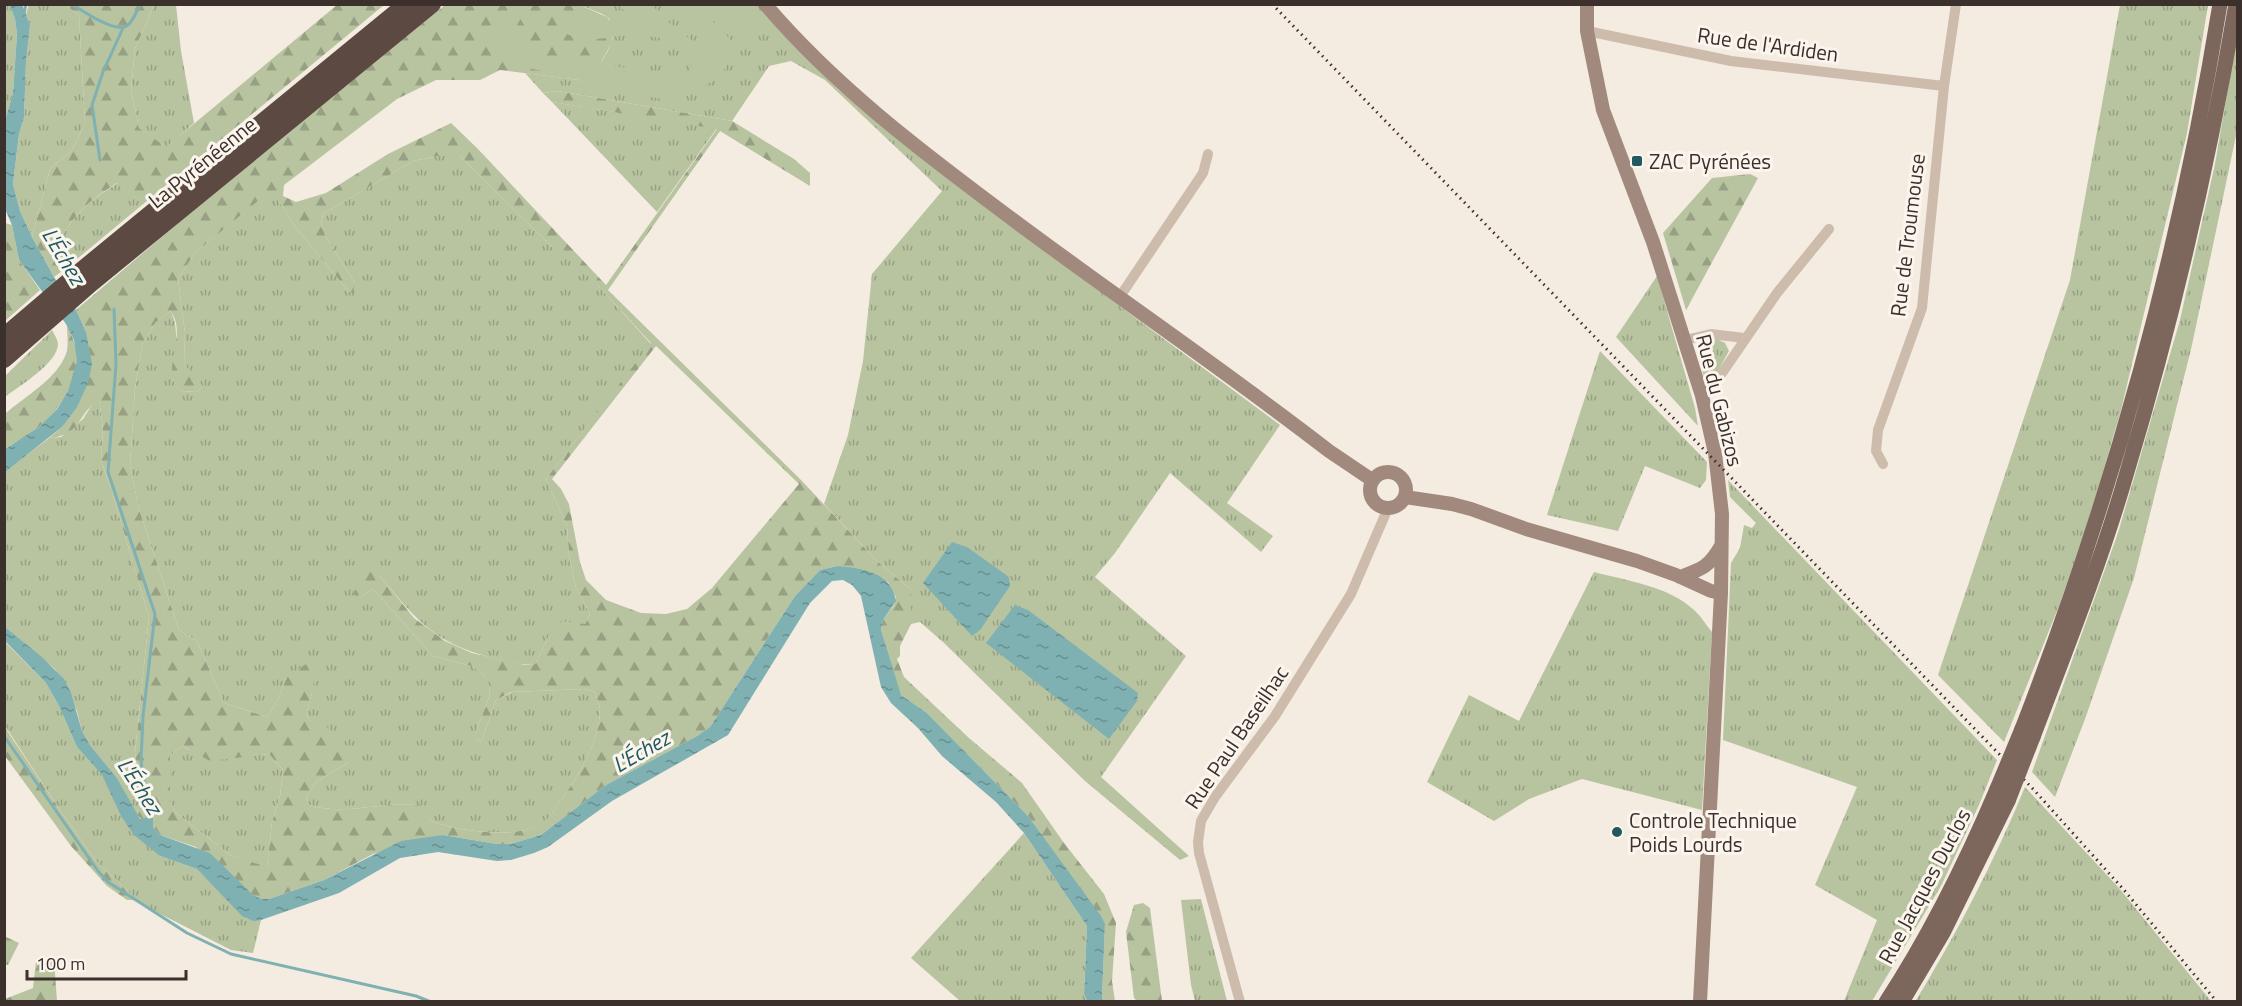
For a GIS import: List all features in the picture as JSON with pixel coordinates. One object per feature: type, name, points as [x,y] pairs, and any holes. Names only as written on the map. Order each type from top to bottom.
[{"type":"highway","name":"La Pyrénéenne","points":[[4,359],[32,323],[407,4]]},
{"type":"highway","name":"La Pyrénéenne","points":[[86,277],[432,4]]},
{"type":"highway","name":"La Pyrénéenne","points":[[4,337],[32,323]]},
{"type":"main road","points":[[2028,733],[2097,563],[2127,474],[2174,302],[2194,218],[2217,107],[2230,6]]},
{"type":"main road","name":"Rue Jacques Duclos","points":[[1886,1002],[1962,868],[1997,789],[2028,733]]},
{"type":"main road","name":"Rue Jacques Duclos","points":[[1902,1002],[1943,933],[2008,801],[2028,733]]},
{"type":"street","points":[[765,4],[848,90],[955,176],[1119,298],[1372,480]]},
{"type":"street","name":"Rue du Gabizos","points":[[1587,4],[1587,31],[1603,110],[1653,242],[1702,396],[1715,453],[1722,514],[1721,593],[1700,1002]]},
{"type":"street","name":"Rue de Troumouse","points":[[1883,464],[1876,451],[1878,430],[1922,308],[1944,86],[1956,4]]},
{"type":"street","name":"Rue de l'Ardiden","points":[[1587,31],[1731,61],[1944,86]]},
{"type":"street","points":[[1119,298],[1203,173],[1208,154]]},
{"type":"street","points":[[1702,396],[1709,392],[1744,338],[1828,229]]},
{"type":"street","points":[[1685,340],[1711,334],[1744,338]]},
{"type":"street","points":[[1382,472],[1396,472],[1406,483],[1405,498],[1401,503],[1388,508],[1381,507],[1371,496],[1372,480],[1382,472]]},
{"type":"street","points":[[1405,498],[1452,504],[1471,509],[1527,529],[1636,561],[1721,593]]},
{"type":"street","name":"Rue Paul Baseilhac","points":[[1240,1002],[1199,852],[1201,821],[1215,797],[1275,716],[1351,594],[1388,508]]},
{"type":"street","points":[[1680,577],[1708,565],[1713,561],[1722,544]]},
{"type":"green space","points":[[10,4],[17,34],[13,93],[5,121],[4,5]]},
{"type":"green space","points":[[29,5],[65,5],[79,15],[85,123],[72,150],[50,169],[32,237],[20,211],[13,184],[19,134],[24,118],[30,25],[26,14]]},
{"type":"green space","points":[[65,5],[154,5],[135,49],[131,90],[139,128],[166,147],[337,5],[384,5],[148,200],[131,196],[117,183],[96,197],[75,218],[55,248],[65,269],[54,277],[32,237],[50,169],[72,150],[85,123],[79,15]]},
{"type":"green space","points":[[154,5],[176,5],[181,51],[194,123],[166,148],[139,128],[131,90],[135,49]]},
{"type":"green space","points":[[445,5],[580,5],[607,17],[613,26],[612,42],[599,66],[587,81],[500,70],[480,80],[436,80],[397,99],[284,185],[283,196],[296,202],[326,193],[388,154],[451,123],[606,285],[717,129],[552,102],[543,93],[558,91],[732,121],[794,159],[810,173],[810,186],[720,131],[608,290],[801,480],[877,561],[911,590],[911,624],[900,646],[900,656],[897,659],[904,677],[969,738],[1022,783],[1064,843],[1104,894],[1116,923],[1112,981],[1115,1001],[1104,1001],[1102,998],[1105,924],[1028,816],[927,713],[901,695],[897,688],[881,630],[883,620],[894,605],[896,597],[888,582],[837,566],[820,570],[795,596],[710,727],[606,785],[541,835],[510,844],[497,844],[443,835],[373,854],[324,880],[269,899],[262,899],[253,895],[196,847],[160,835],[141,819],[135,812],[143,804],[135,753],[149,617],[101,460],[103,429],[99,399],[67,433],[49,438],[62,427],[86,332],[76,310],[211,195]],"holes":[[[439,156],[460,156],[552,247],[560,253],[566,251],[651,343],[546,479],[567,526],[569,556],[576,588],[590,614],[585,624],[562,621],[549,636],[535,664],[525,665],[472,653],[445,641],[414,618],[379,575],[365,570],[354,595],[359,598],[373,589],[433,656],[471,666],[488,679],[490,695],[475,734],[475,739],[481,742],[496,700],[511,692],[584,689],[595,692],[600,709],[599,721],[592,746],[581,770],[548,819],[532,828],[519,831],[472,831],[442,825],[431,821],[427,806],[412,804],[352,809],[309,805],[306,797],[316,782],[349,762],[350,749],[325,725],[309,720],[306,715],[315,675],[306,664],[286,678],[278,700],[267,717],[224,703],[197,641],[179,630],[139,509],[130,465],[135,389],[142,346],[155,323],[170,311],[177,326],[172,370],[174,380],[181,391],[197,392],[203,386],[184,364],[185,333],[178,279],[195,253],[270,191],[296,228],[349,292],[353,293],[355,283],[326,237],[321,224],[323,214],[413,161]],[[656,346],[799,484],[712,588],[687,609],[666,614],[641,613],[606,600],[586,580],[580,562],[569,504],[561,489],[552,479]],[[183,746],[210,761],[269,754],[283,770],[280,796],[272,822],[267,867],[230,855],[176,813],[170,803],[170,755]]]},
{"type":"green space","points":[[516,5],[533,5],[517,25],[515,32],[519,44],[534,56],[683,75],[689,70],[695,57],[693,49],[687,46],[670,40],[643,36],[580,38],[563,32],[563,22],[570,15],[615,21],[620,19],[625,11],[618,5],[652,5],[689,38],[698,44],[714,49],[719,43],[713,32],[677,5],[697,5],[732,41],[733,50],[729,63],[719,76],[695,93],[676,99],[662,99],[608,90],[577,78],[508,64],[496,58],[488,50],[494,30]]},
{"type":"green space","points":[[580,5],[759,5],[839,90],[952,182],[1280,425],[1227,503],[1273,536],[1261,552],[1170,473],[1115,553],[1095,577],[1186,656],[1101,777],[1189,856],[1180,860],[1085,781],[943,642],[920,622],[911,624],[911,590],[877,561],[824,504],[848,435],[863,361],[872,274],[942,191],[825,80],[791,61],[769,66],[732,121],[558,91],[543,93],[525,73],[587,81],[608,50],[612,40],[612,24],[605,15]]},
{"type":"green space","points":[[712,5],[740,5],[754,23],[754,37],[749,38],[737,32]]},
{"type":"green space","points":[[2120,5],[2208,5],[2187,133],[2121,410],[2089,520],[2059,606],[2004,742],[1938,675],[2070,280]]},
{"type":"green space","points":[[2237,35],[2237,131],[2192,345],[2134,578],[2055,797],[2032,772],[2118,533],[2180,320],[2215,164]]},
{"type":"green space","points":[[552,102],[717,128],[657,212]]},
{"type":"green space","points":[[439,156],[460,156],[552,247],[566,250],[651,344],[546,479],[567,526],[569,556],[576,588],[590,614],[585,624],[549,636],[535,664],[521,664],[477,653],[443,639],[417,619],[379,575],[359,598],[373,589],[433,656],[471,666],[488,679],[490,695],[475,734],[475,739],[481,742],[496,700],[512,692],[584,689],[595,692],[600,709],[599,721],[592,746],[581,770],[544,823],[519,831],[472,831],[442,825],[431,821],[426,806],[412,804],[353,809],[309,805],[306,797],[316,782],[349,762],[325,726],[309,720],[306,715],[312,693],[286,678],[278,700],[267,717],[224,703],[197,641],[179,630],[139,509],[130,465],[135,389],[142,346],[155,323],[170,311],[176,334],[173,380],[181,391],[197,392],[202,387],[184,364],[185,333],[178,279],[195,253],[270,190],[296,228],[349,292],[355,283],[326,237],[321,224],[323,214],[413,161]]},
{"type":"green space","points":[[1750,174],[1758,178],[1686,310],[1663,233],[1712,178]]},
{"type":"green space","points":[[118,183],[131,195],[148,200],[65,269],[55,248],[81,211]]},
{"type":"green space","points":[[5,223],[12,225],[19,260],[40,290],[5,321]]},
{"type":"green space","points":[[1657,276],[1695,408],[1698,426],[1616,337]]},
{"type":"green space","points":[[67,325],[77,356],[76,371],[69,389],[53,413],[40,426],[5,449],[5,414],[48,379],[62,363],[67,347]]},
{"type":"green space","points":[[52,330],[58,344],[52,359],[37,374],[5,397],[5,376]]},
{"type":"green space","points":[[1717,339],[1725,343],[1729,351],[1713,380],[1708,383],[1705,381],[1696,347],[1697,344]]},
{"type":"green space","points":[[1600,351],[1707,462],[1706,480],[1700,488],[1645,466],[1618,531],[1547,515]]},
{"type":"green space","points":[[99,398],[103,429],[101,460],[149,617],[135,753],[143,805],[135,812],[117,778],[90,745],[82,731],[77,711],[55,669],[5,627],[4,472],[49,438],[61,437],[83,419]]},
{"type":"green space","points":[[1728,480],[1997,760],[1979,805],[1941,886],[1872,1001],[1844,1001],[1877,920],[1815,885],[1857,787],[1723,740],[1731,563],[1740,548],[1744,525],[1752,528],[1756,523],[1730,497]]},
{"type":"green space","points":[[1594,572],[1647,585],[1672,595],[1694,610],[1712,632],[1702,810],[1582,779],[1529,799],[1494,821],[1427,782],[1469,695],[1519,721]]},
{"type":"green space","points":[[4,641],[46,683],[77,747],[102,775],[111,791],[160,856],[197,869],[248,919],[261,920],[253,953],[231,950],[133,900],[132,895],[96,861],[5,726]]},
{"type":"green space","points":[[4,726],[96,861],[132,895],[133,900],[127,900],[107,886],[71,846],[5,756]]},
{"type":"green space","points":[[183,746],[212,755],[269,754],[283,770],[280,796],[272,822],[267,868],[230,855],[176,813],[170,803],[170,755]]},
{"type":"green space","points":[[2025,787],[2119,888],[2211,1001],[1915,1002],[1974,897]]},
{"type":"green space","points":[[1024,833],[1087,926],[1084,994],[1087,1001],[960,1001],[911,958]]},
{"type":"green space","points":[[1201,899],[1227,1001],[1195,1001],[1181,900]]},
{"type":"green space","points":[[1143,903],[1150,908],[1162,1001],[1137,1001],[1134,998],[1126,932],[1134,905]]},
{"type":"green space","points":[[4,936],[19,943],[8,965],[5,964]]},
{"type":"green space","points":[[36,961],[54,961],[57,1001],[5,1001],[5,999],[33,988]]},
{"type":"water","points":[[22,4],[30,25],[24,118],[19,134],[13,184],[20,211],[32,237],[54,277],[76,310],[86,332],[92,364],[88,383],[77,407],[62,427],[5,472],[5,449],[39,427],[57,409],[68,391],[77,361],[74,340],[66,324],[19,260],[12,225],[5,209],[5,121],[13,93],[17,34],[10,5]]},
{"type":"water","points":[[952,542],[967,547],[1009,577],[1010,586],[980,630],[972,636],[923,583]]},
{"type":"water","points":[[837,566],[874,573],[888,584],[896,601],[883,620],[881,630],[901,695],[927,713],[1028,816],[1101,916],[1105,924],[1102,998],[1104,1001],[1087,1001],[1084,994],[1087,926],[1024,833],[996,802],[942,756],[918,728],[891,703],[881,687],[861,596],[852,585],[843,580],[832,581],[810,603],[728,735],[612,801],[548,847],[511,860],[497,861],[438,852],[400,858],[339,893],[253,921],[242,916],[197,869],[160,856],[134,835],[121,816],[102,775],[77,747],[46,683],[5,641],[5,627],[43,658],[64,679],[71,693],[82,731],[90,745],[117,778],[140,819],[153,816],[153,827],[160,835],[210,853],[253,895],[269,899],[324,880],[401,841],[443,835],[510,844],[541,835],[606,785],[710,727],[795,596],[820,570]]},
{"type":"water","points":[[1015,605],[1028,610],[1138,693],[1137,701],[1109,739],[986,643]]},
{"type":"waterway","points":[[24,14],[26,4]]},
{"type":"waterway","points":[[72,4],[100,21],[116,27],[128,25],[140,4]]},
{"type":"waterway","points":[[100,160],[92,105],[103,72],[123,28]]},
{"type":"waterway","name":"L'Échez","points":[[114,309],[116,364],[108,472],[155,614],[143,716],[141,761],[148,807],[147,820]]},
{"type":"waterway","points":[[4,736],[108,882],[187,933],[231,954],[416,996],[431,1002]]},
{"type":"railway","points":[[1272,4],[2034,790],[2124,890],[2217,1002]]},
{"type":"place","name":"ZAC Pyrénées","points":[[1637,161]]},
{"type":"place","name":"Controle Technique Poids Lourds","points":[[1617,832]]}]
